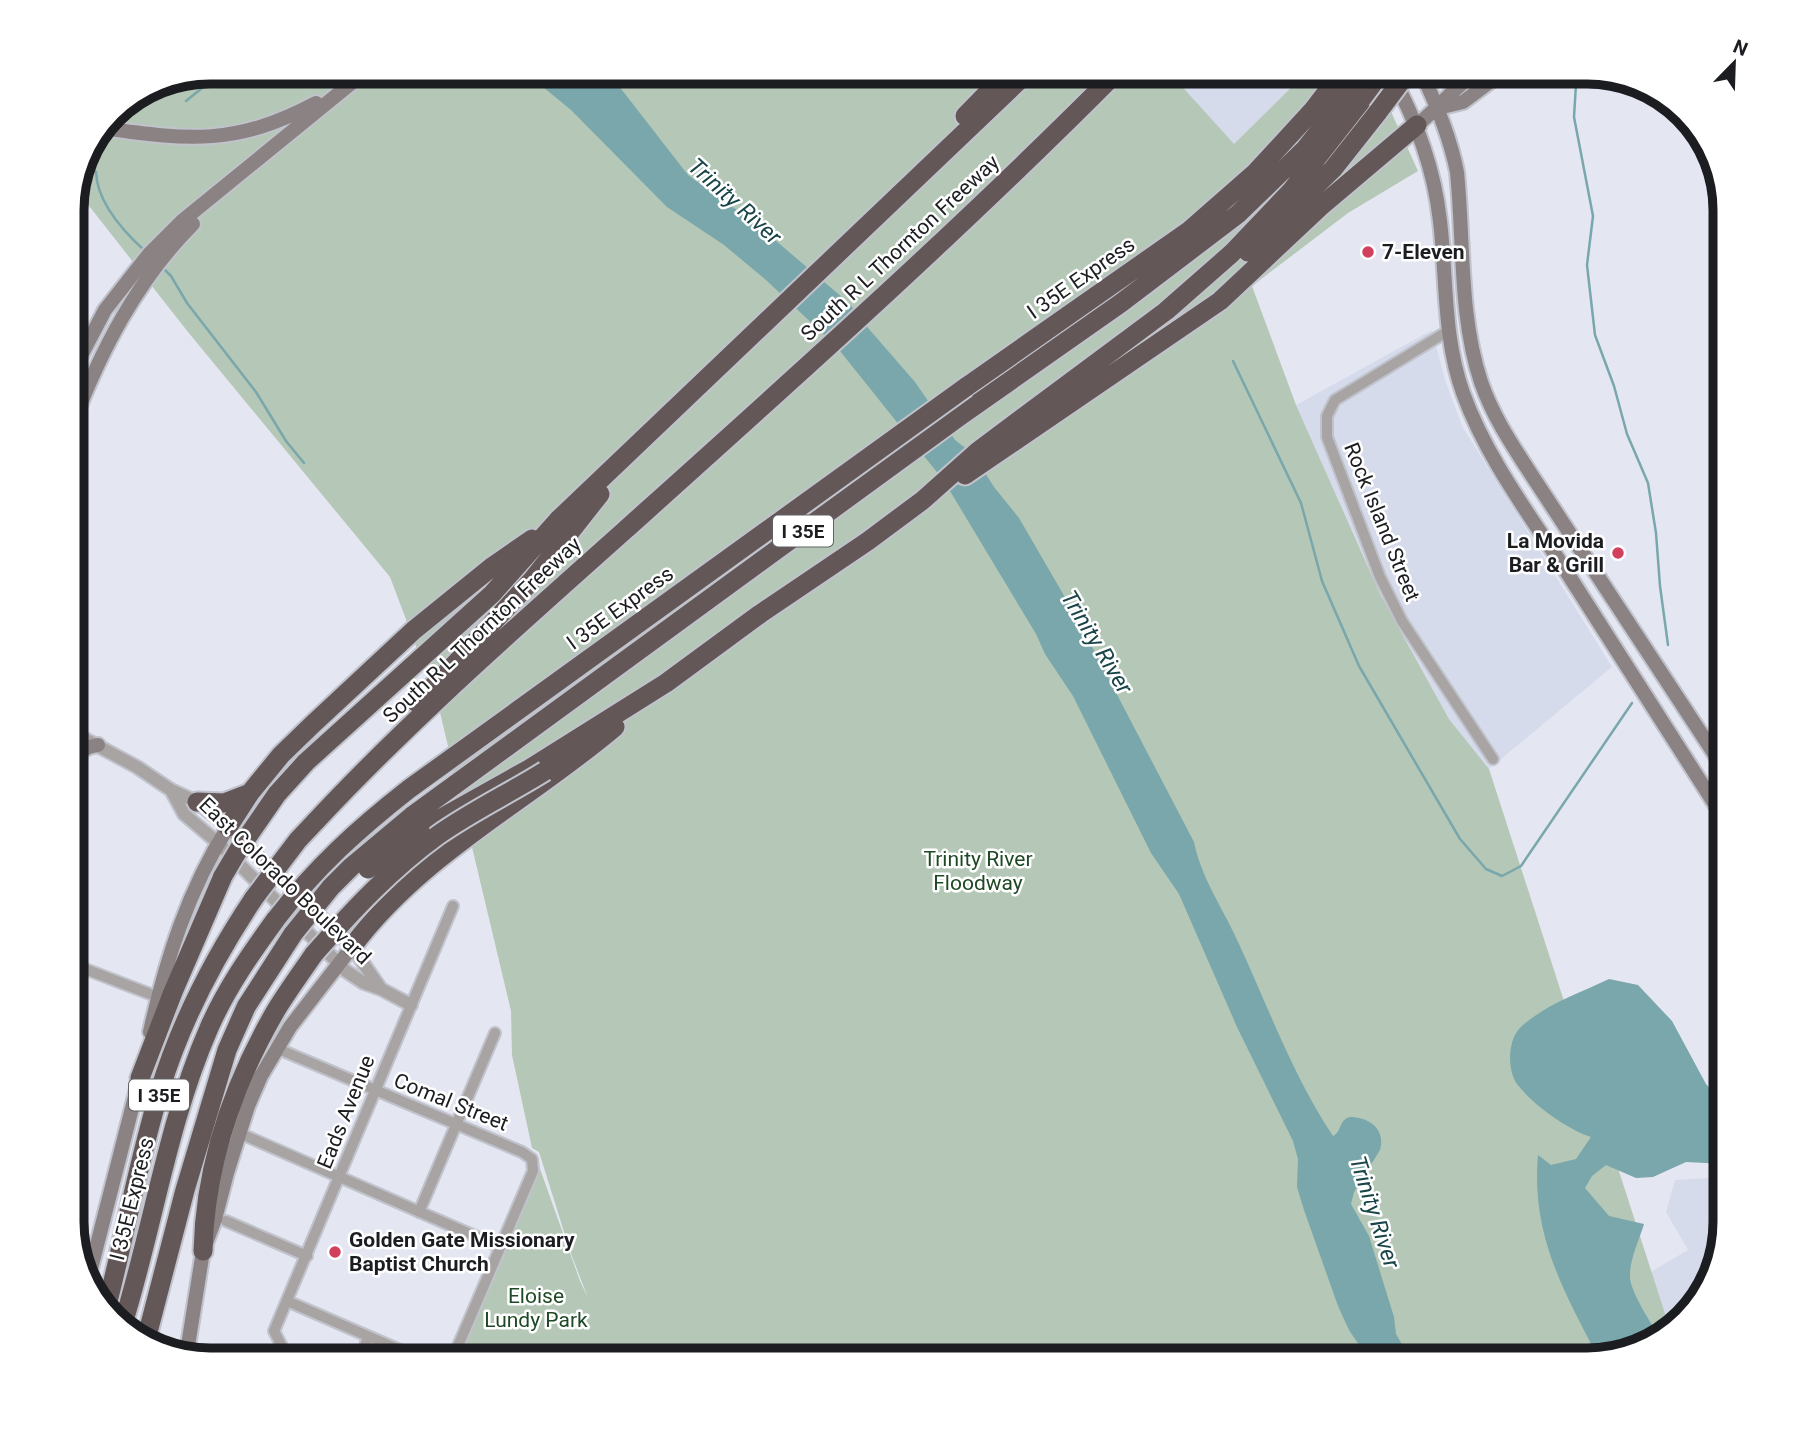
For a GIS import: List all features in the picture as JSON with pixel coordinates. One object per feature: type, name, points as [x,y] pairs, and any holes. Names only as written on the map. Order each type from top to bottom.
[{"type":"highway","points":[[909,185],[945,139],[997,84]]},
{"type":"highway","points":[[140,1078],[223,876],[277,794],[306,762],[499,588],[558,520],[1016,84]]},
{"type":"highway","name":"I 35E","points":[[1079,111],[1105,84]]},
{"type":"highway","points":[[1079,111],[1114,84]]},
{"type":"highway","name":"I 35E Express","points":[[125,1315],[168,1146],[199,1051],[225,995],[276,919],[329,856],[362,825],[409,789],[1029,341],[1190,230],[1255,173],[1313,110],[1333,84]]},
{"type":"highway","name":"I 35E","points":[[148,1332],[208,1108],[227,1050],[255,991],[281,970],[303,943],[331,887],[411,816],[1238,214],[1353,101],[1361,84]]},
{"type":"highway","points":[[1236,257],[1291,191],[1353,101],[1369,84]]},
{"type":"highway","points":[[203,1251],[204,1214],[215,1161],[239,1084],[277,1009],[303,943],[345,890],[403,841],[456,808],[529,769],[666,683],[760,614],[868,541],[923,500],[978,451],[1054,396],[1107,364],[1177,314],[1236,257],[1285,218],[1333,169],[1399,84]]},
{"type":"highway","name":"South R L Thornton Freeway","points":[[109,1297],[160,1089],[179,1038],[208,973],[254,898],[298,840],[360,774],[386,741],[513,631],[801,372],[1079,111]]},
{"type":"highway","points":[[923,500],[990,459],[1220,301],[1340,189],[1417,125]]},
{"type":"highway","points":[[386,741],[554,553],[601,493],[703,396],[747,340]]},
{"type":"highway","points":[[223,835],[250,793],[281,755],[374,666],[473,582],[558,520]]},
{"type":"highway","points":[[352,947],[376,915],[420,873],[584,753],[666,683]]},
{"type":"highway","points":[[303,943],[438,835],[616,726]]},
{"type":"highway","points":[[197,802],[224,803],[250,793]]},
{"type":"main road","points":[[84,350],[105,310],[149,254],[182,221],[349,84]]},
{"type":"main road","points":[[1396,84],[1417,125],[1434,184],[1441,224],[1448,331],[1457,376],[1476,425],[1509,484],[1713,801]]},
{"type":"main road","points":[[1427,84],[1452,149],[1462,223],[1468,326],[1480,380],[1498,423],[1713,752]]},
{"type":"main road","points":[[1417,125],[1438,108],[1459,84]]},
{"type":"main road","points":[[1438,108],[1463,102],[1487,84]]},
{"type":"main road","points":[[113,129],[173,137],[232,135],[257,129],[294,114],[345,87]]},
{"type":"main road","points":[[84,395],[96,364],[128,306],[154,268],[244,170]]},
{"type":"main road","points":[[1441,224],[1462,223]]},
{"type":"main road","points":[[1448,331],[1468,326]]},
{"type":"main road","points":[[1598,621],[1618,608]]},
{"type":"main road","points":[[84,750],[98,745]]},
{"type":"main road","points":[[92,1265],[170,951],[186,907],[223,835]]},
{"type":"main road","points":[[188,1346],[203,1251],[215,1219],[239,1133],[261,1076],[307,1002],[352,947]]},
{"type":"street","name":"Rock Island Street","points":[[1448,331],[1335,400],[1326,416],[1327,437],[1380,577],[1402,621],[1493,759]]},
{"type":"street","name":"East Colorado Boulevard","points":[[84,738],[137,767],[171,790],[197,802],[223,835],[339,964],[364,983],[411,1005]]},
{"type":"street","name":"East Colorado Boulevard","points":[[171,790],[184,814],[223,835],[352,947],[381,989]]},
{"type":"street","name":"Eads Avenue","points":[[281,1348],[274,1331],[453,906]]},
{"type":"street","points":[[84,969],[158,997]]},
{"type":"street","points":[[419,1212],[495,1033]]},
{"type":"street","name":"Comal Street","points":[[276,1048],[533,1159],[533,1171],[500,1247]]},
{"type":"street","points":[[239,1133],[500,1247],[458,1348]]},
{"type":"street","points":[[226,1220],[307,1256]]},
{"type":"street","points":[[287,1301],[396,1348]]},
{"type":"street","points":[[365,1348],[369,1336]]},
{"type":"shaded area","points":[[1180,84],[1295,84],[1234,145]]},
{"type":"shaded area","points":[[1432,330],[1445,380],[1462,426],[1612,667],[1489,769],[1449,719],[1380,594],[1296,405]]},
{"type":"shaded area","points":[[1713,1178],[1713,1230],[1709,1254],[1696,1285],[1682,1305],[1667,1320],[1642,1277],[1688,1250],[1666,1212],[1675,1180]]},
{"type":"green space","name":"Trinity River Floodway","points":[[1180,84],[1234,144],[1295,84],[1378,84],[1418,171],[1348,213],[1252,286],[1296,405],[1380,594],[1449,719],[1489,769],[1667,1320],[1635,1338],[1595,1348],[463,1348],[539,1166],[580,1281],[588,1298],[570,1251],[539,1152],[532,1148],[512,1055],[511,1011],[438,704],[390,577],[188,332],[84,200],[94,162],[115,127],[140,105],[186,86]]},
{"type":"water","points":[[540,84],[617,84],[688,175],[755,223],[850,304],[915,382],[955,440],[973,454],[994,487],[1019,518],[1077,618],[1194,842],[1207,881],[1319,1113],[1333,1136],[1344,1120],[1350,1117],[1369,1122],[1381,1136],[1380,1150],[1354,1192],[1351,1204],[1369,1236],[1394,1317],[1396,1334],[1404,1348],[1361,1348],[1349,1330],[1338,1306],[1297,1187],[1298,1159],[1293,1141],[1237,1027],[1179,894],[1151,853],[1073,696],[1045,654],[1036,634],[944,481],[836,346],[766,280],[724,245],[667,207],[571,110]]},
{"type":"water","points":[[1609,979],[1638,985],[1672,1021],[1706,1084],[1713,1092],[1713,1163],[1686,1162],[1653,1177],[1636,1178],[1606,1165],[1592,1176],[1585,1188],[1609,1216],[1644,1224],[1633,1257],[1630,1278],[1654,1328],[1619,1344],[1595,1348],[1573,1308],[1552,1260],[1545,1236],[1537,1184],[1538,1155],[1551,1165],[1576,1159],[1591,1137],[1561,1122],[1524,1092],[1514,1078],[1510,1056],[1515,1034],[1519,1029],[1562,1000]]},
{"type":"waterway","points":[[186,101],[207,84]]},
{"type":"waterway","points":[[1576,84],[1574,117],[1593,216],[1587,265],[1595,335],[1614,386],[1627,434],[1648,483],[1668,645]]},
{"type":"waterway","points":[[91,169],[96,172]]},
{"type":"waterway","points":[[96,172],[106,205],[121,226],[145,251]]},
{"type":"waterway","points":[[163,268],[256,392],[286,441],[304,463]]},
{"type":"waterway","points":[[1233,361],[1301,503],[1322,581],[1359,666],[1460,839],[1486,869],[1502,876],[1521,866],[1632,703]]},
{"type":"place","name":"7-Eleven","points":[[1368,252]]},
{"type":"place","name":"La Movida Bar & Grill","points":[[1618,553]]},
{"type":"place","name":"Golden Gate Missionary Baptist Church","points":[[335,1252]]},
{"type":"water label","name":"Trinity River","points":[[735,201]]},
{"type":"water label","name":"Trinity River","points":[[1097,642]]},
{"type":"water label","name":"Trinity River","points":[[1375,1212]]},
{"type":"park label","name":"Eloise Lundy Park","points":[[536,1308]]}]
